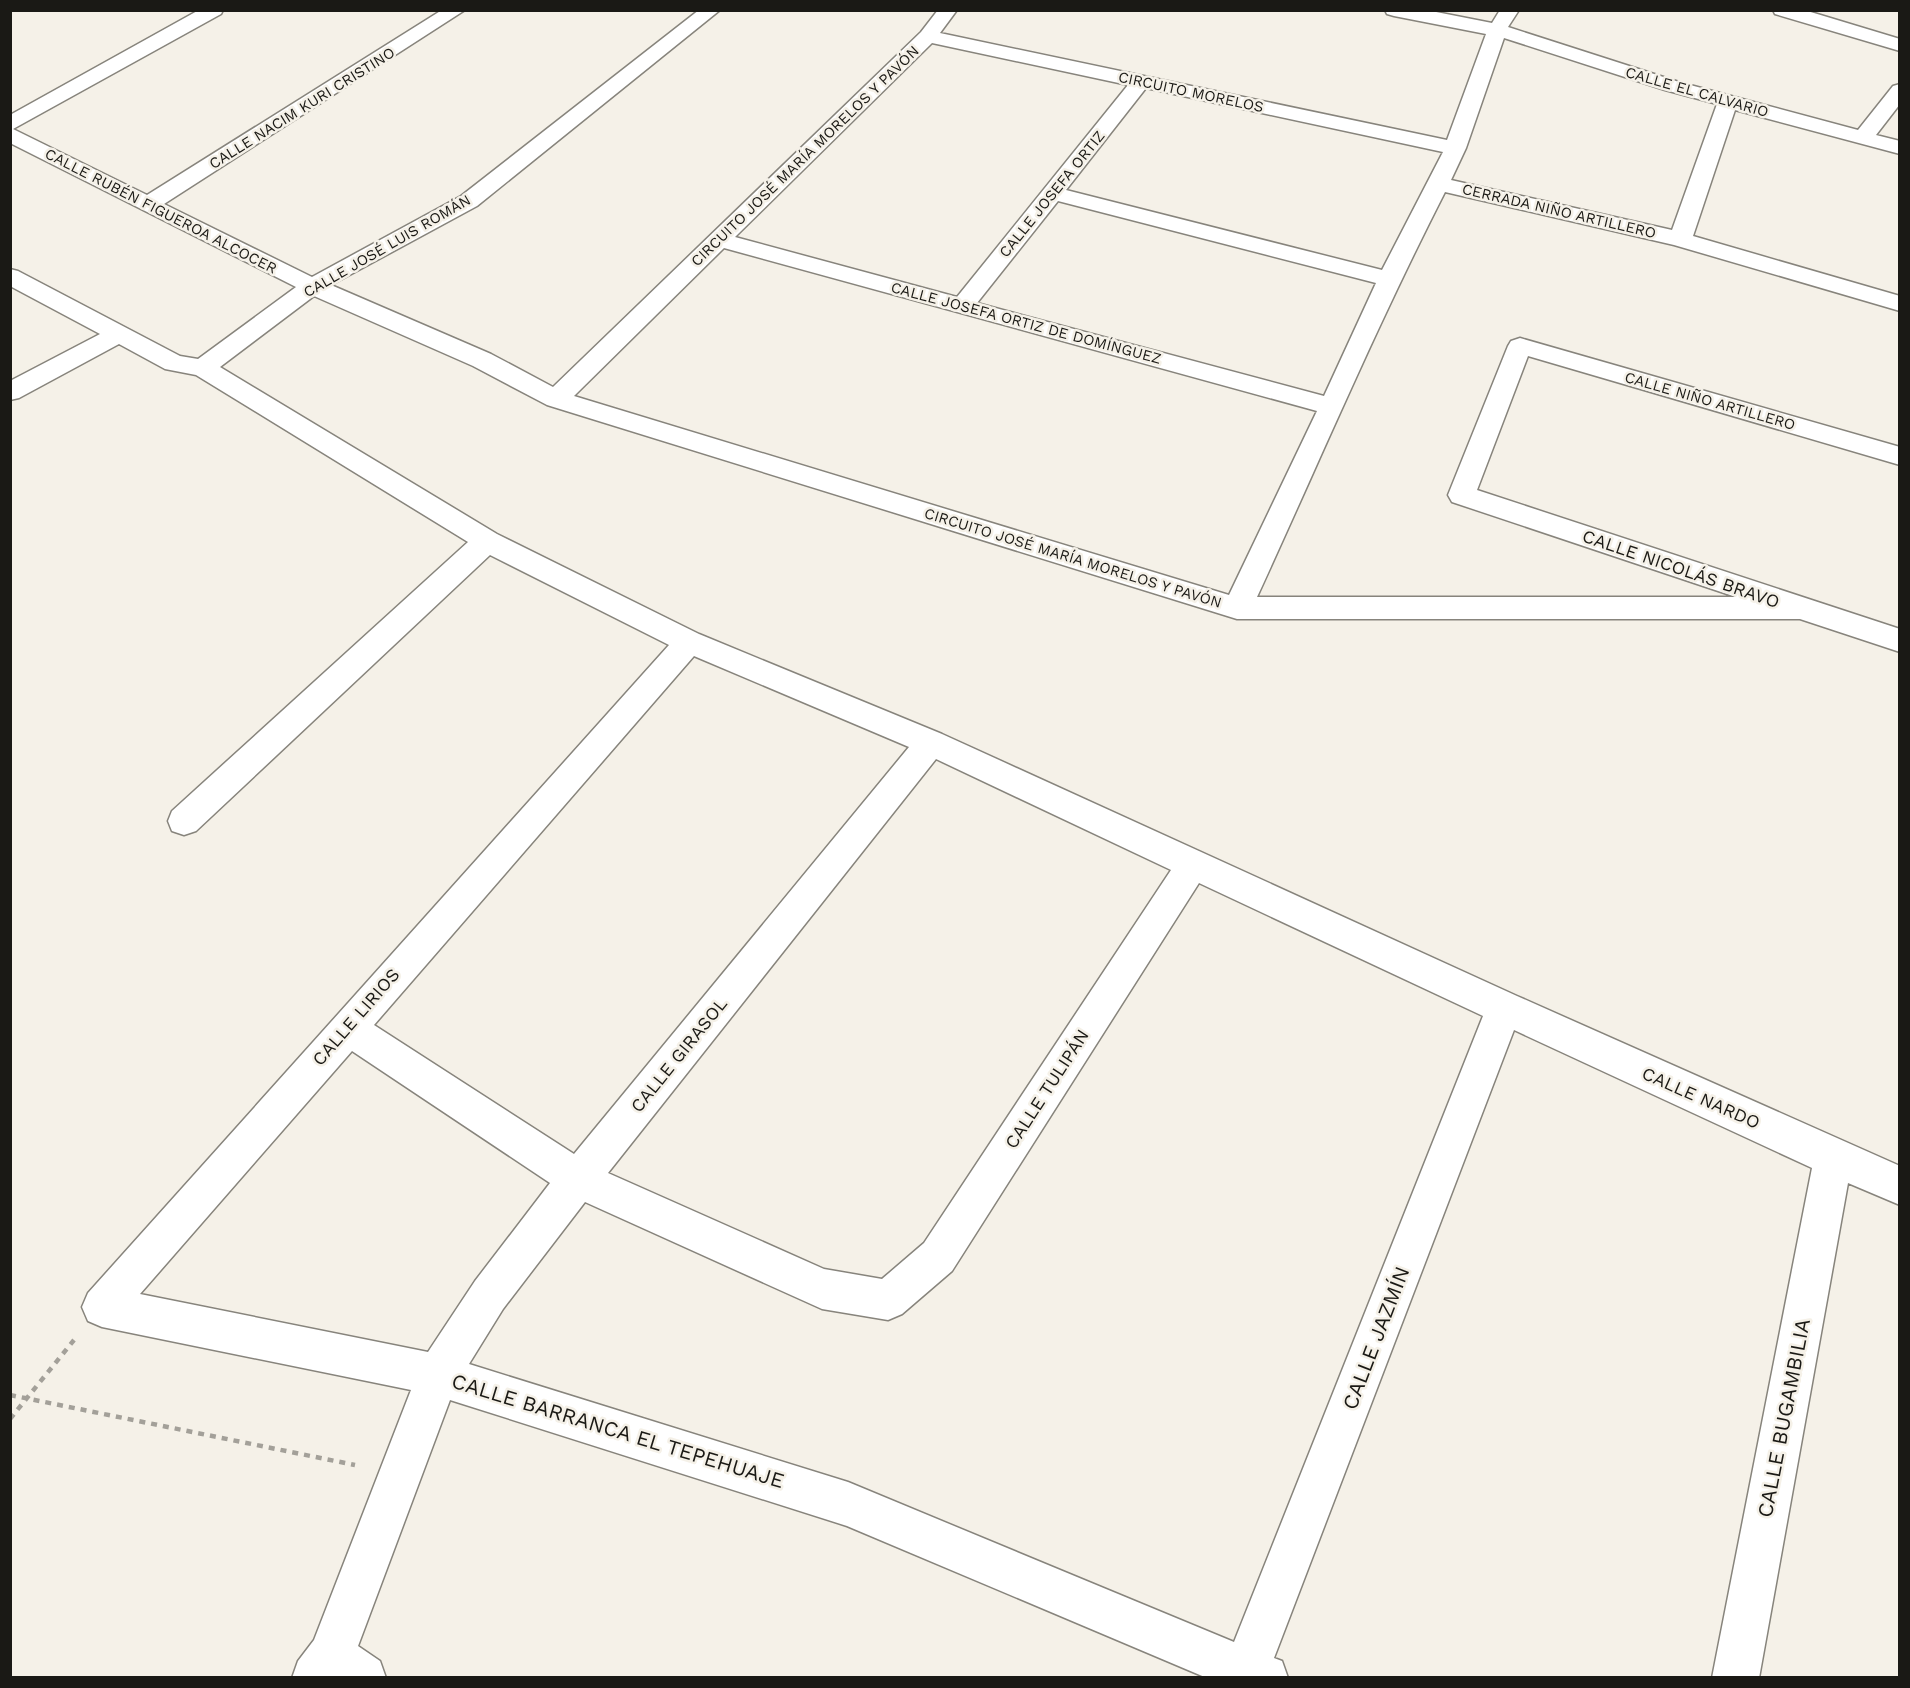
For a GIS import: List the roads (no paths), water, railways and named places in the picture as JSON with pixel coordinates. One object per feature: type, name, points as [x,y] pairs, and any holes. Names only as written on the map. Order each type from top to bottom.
[{"type":"street","points":[[10,124],[214,10]]},
{"type":"street","name":"CALLE NACIM KURI CRISTINO","points":[[147,205],[456,10]]},
{"type":"street","name":"CALLE JOSÉ LUIS ROMÁN","points":[[203,368],[312,286],[469,201],[711,10]]},
{"type":"street","name":"CIRCUITO JOSÉ MARÍA MORELOS Y PAVÓN","points":[[556,399],[928,36],[948,10]]},
{"type":"street","name":"CALLE EL CALVARIO","points":[[1394,10],[1504,20],[1672,86],[1899,148]]},
{"type":"street","points":[[1782,10],[1899,45]]},
{"type":"street","name":"CIRCUITO JOSÉ MARÍA MORELOS Y PAVÓN","points":[[312,286],[482,360],[556,399],[1237,608],[1332,407],[1389,279],[1455,147],[1504,20]]},
{"type":"street","name":"CIRCUITO MORELOS","points":[[928,36],[1455,147]]},
{"type":"street","name":"CALLE JOSEFA ORTIZ","points":[[962,306],[1141,82]]},
{"type":"street","points":[[1863,138],[1899,90]]},
{"type":"street","points":[[1728,101],[1680,239],[1899,304]]},
{"type":"street","name":"CALLE RUBÉN FIGUEROA ALCOCER","points":[[10,135],[312,286]]},
{"type":"street","name":"CERRADA NIÑO ARTILLERO","points":[[1438,184],[1680,239]]},
{"type":"street","points":[[1053,193],[1389,279]]},
{"type":"street","name":"CALLE JOSEFA ORTIZ DE DOMÍNGUEZ","points":[[720,240],[1332,407]]},
{"type":"street","points":[[10,276],[174,363],[203,368]]},
{"type":"street","points":[[10,392],[120,333]]},
{"type":"street","name":"CALLE NIÑO ARTILLERO","points":[[1462,495],[1520,346],[1899,456]]},
{"type":"street","name":"CALLE NARDO","points":[[203,368],[487,541],[689,642],[931,743],[1192,866],[1899,1186]]},
{"type":"street","name":"CALLE NICOLÁS BRAVO","points":[[1462,495],[1899,641]]},
{"type":"street","points":[[184,821],[487,541]]},
{"type":"street","points":[[1237,608],[1799,608]]},
{"type":"street","name":"CALLE LIRIOS","points":[[438,1375],[102,1307],[689,642]]},
{"type":"street","name":"CALLE GIRASOL","points":[[438,1375],[489,1295],[578,1179],[931,743]]},
{"type":"street","name":"CALLE TULIPÁN","points":[[578,1179],[822,1289],[888,1300],[938,1257],[1192,866]]},
{"type":"street","name":"CALLE JAZMÍN","points":[[1256,1673],[1504,1008]]},
{"type":"street","points":[[347,1027],[578,1179]]},
{"type":"street","name":"CALLE BUGAMBILIA","points":[[1735,1677],[1833,1158]]},
{"type":"street","name":"CALLE BARRANCA EL TEPEHUAJE","points":[[336,1670],[399,1474],[438,1375],[848,1504],[1256,1673]]}]
